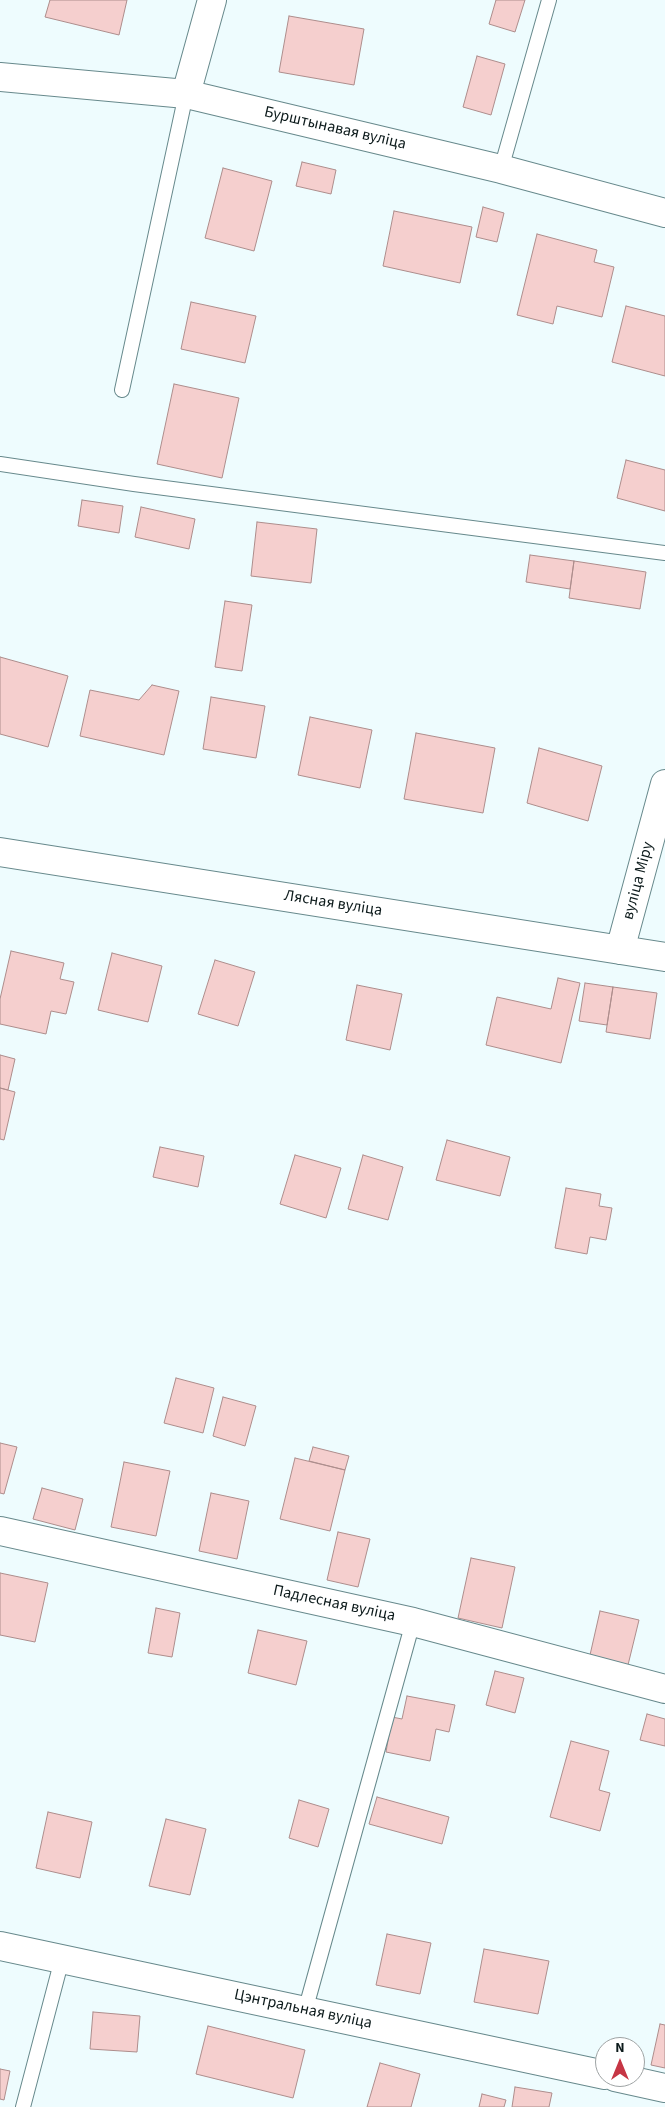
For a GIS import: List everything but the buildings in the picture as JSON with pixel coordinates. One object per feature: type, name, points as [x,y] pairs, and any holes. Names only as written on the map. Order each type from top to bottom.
[{"type":"street","points":[[186,94],[212,0]]},
{"type":"street","name":"Бурштынавая вуліца","points":[[0,77],[186,94],[501,169],[665,213]]},
{"type":"street","name":"вуліца Міру","points":[[620,950],[665,784]]},
{"type":"street","name":"Лясная вуліца","points":[[0,852],[665,957]]},
{"type":"street","name":"Падлесная вуліца","points":[[0,1531],[413,1622],[665,1689]]},
{"type":"street","name":"Цэнтральная вуліца","points":[[0,1946],[595,2073]]},
{"type":"street","points":[[645,2084],[665,2088]]},
{"type":"lane","points":[[501,169],[549,0]]},
{"type":"lane","points":[[122,390],[186,94]]},
{"type":"lane","points":[[0,464],[134,484],[665,553]]},
{"type":"lane","points":[[305,2011],[413,1622]]},
{"type":"lane","points":[[23,2107],[62,1959]]}]
